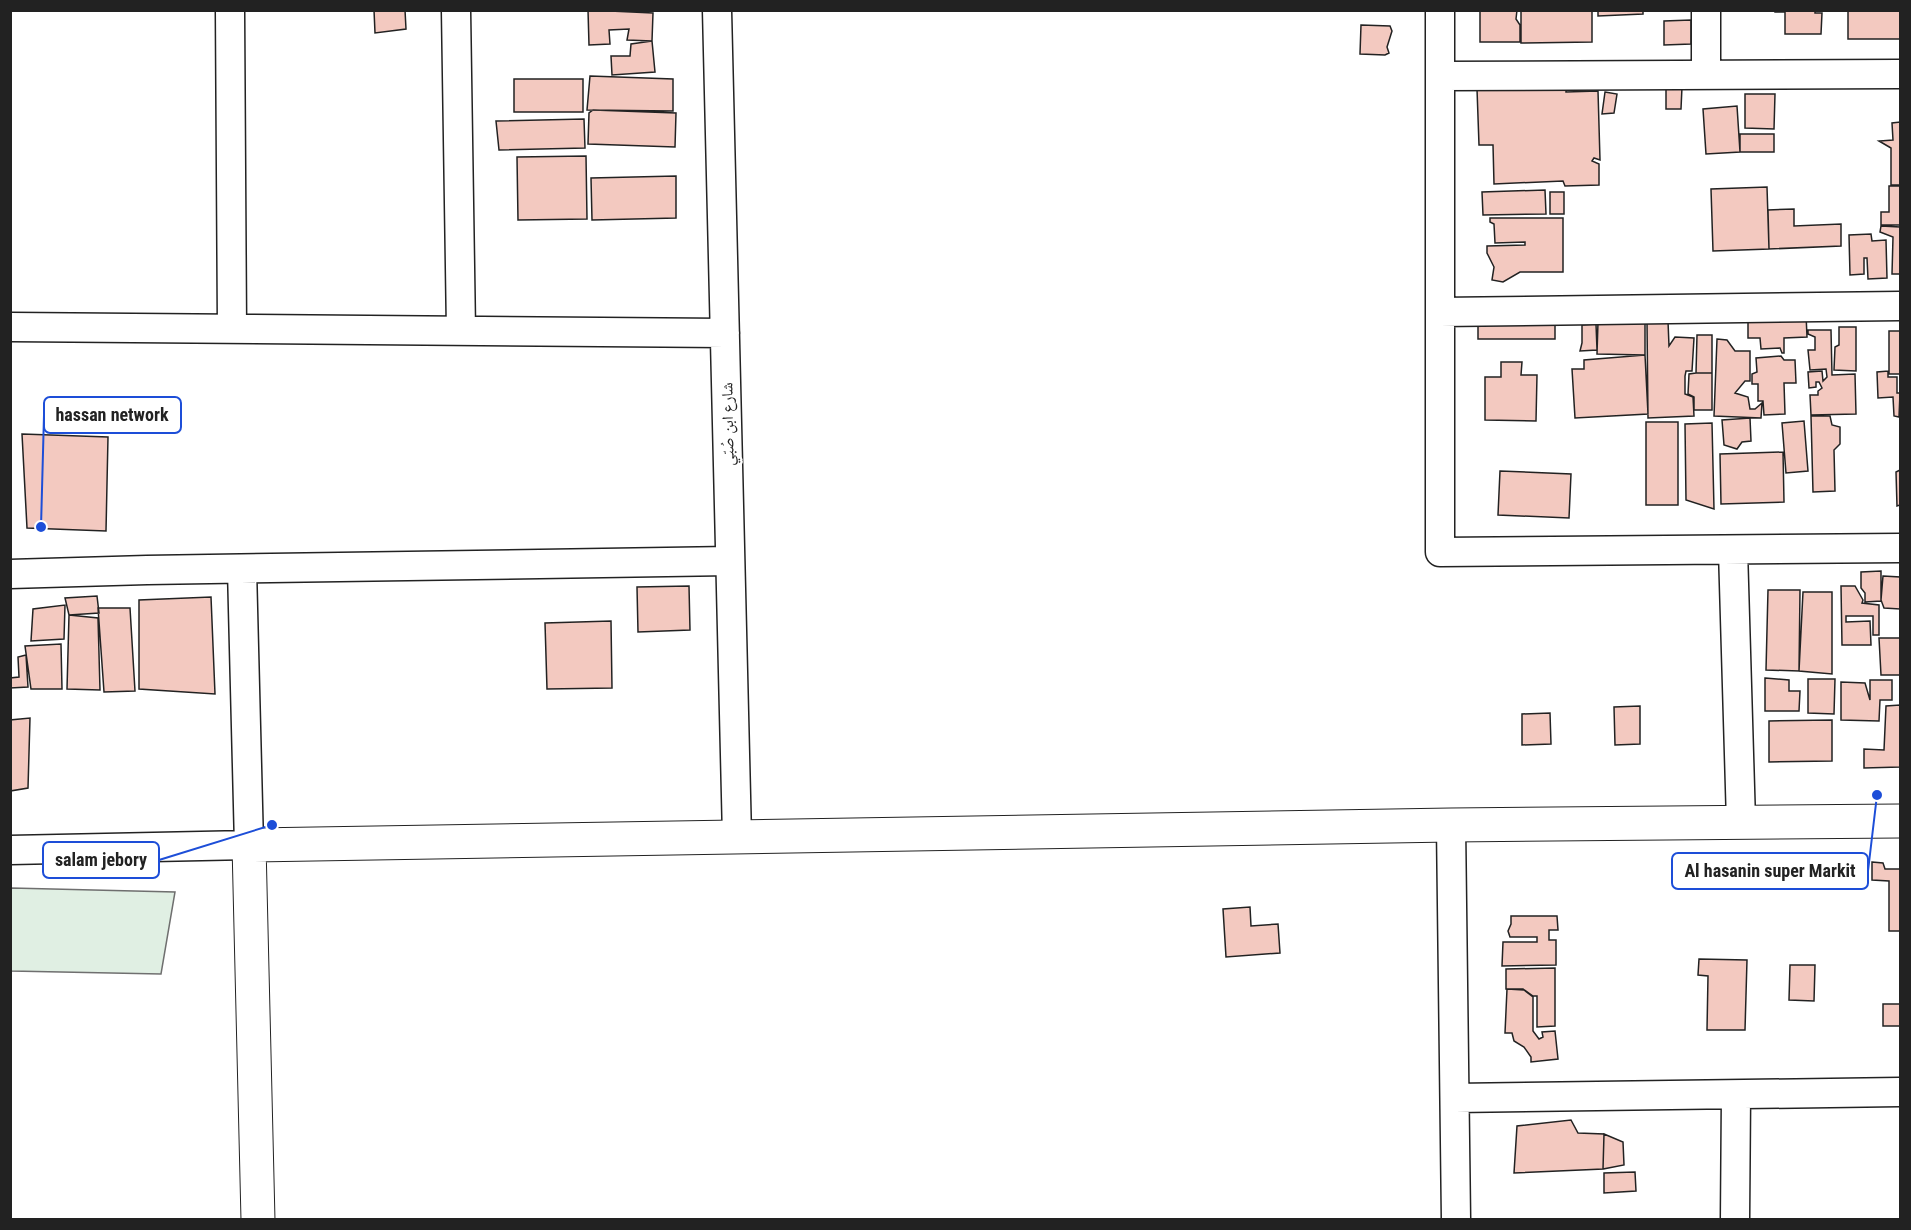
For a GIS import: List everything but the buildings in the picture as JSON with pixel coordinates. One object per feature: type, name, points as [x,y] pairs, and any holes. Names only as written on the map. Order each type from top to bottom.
[{"type":"street","points":[[230,10],[232,329]]},
{"type":"street","points":[[456,10],[461,331]]},
{"type":"street","name":"شارع ابن صُبّي","points":[[717,10],[737,837]]},
{"type":"street","points":[[1440,10],[1440,552],[1900,548]]},
{"type":"street","points":[[1706,10],[1706,74]]},
{"type":"street","points":[[1440,76],[1900,74]]},
{"type":"street","points":[[1440,312],[1900,306]]},
{"type":"street","points":[[10,327],[725,333]]},
{"type":"street","points":[[1733,550],[1741,822]]},
{"type":"street","points":[[10,574],[730,561]]},
{"type":"street","points":[[242,569],[258,1220]]},
{"type":"street","points":[[10,850],[1451,825],[1900,821]]},
{"type":"street","points":[[1451,825],[1456,1220]]},
{"type":"street","points":[[1455,1098],[1900,1092]]},
{"type":"street","points":[[1735,1220],[1736,1095]]},
{"type":"green space","points":[[11,888],[175,892],[161,974],[11,971]]},
{"type":"place","name":"hassan network","points":[[41,527]]},
{"type":"place","name":"Al hasanin super Markit","points":[[1877,795]]},
{"type":"place","name":"salam jebory","points":[[272,825]]}]
